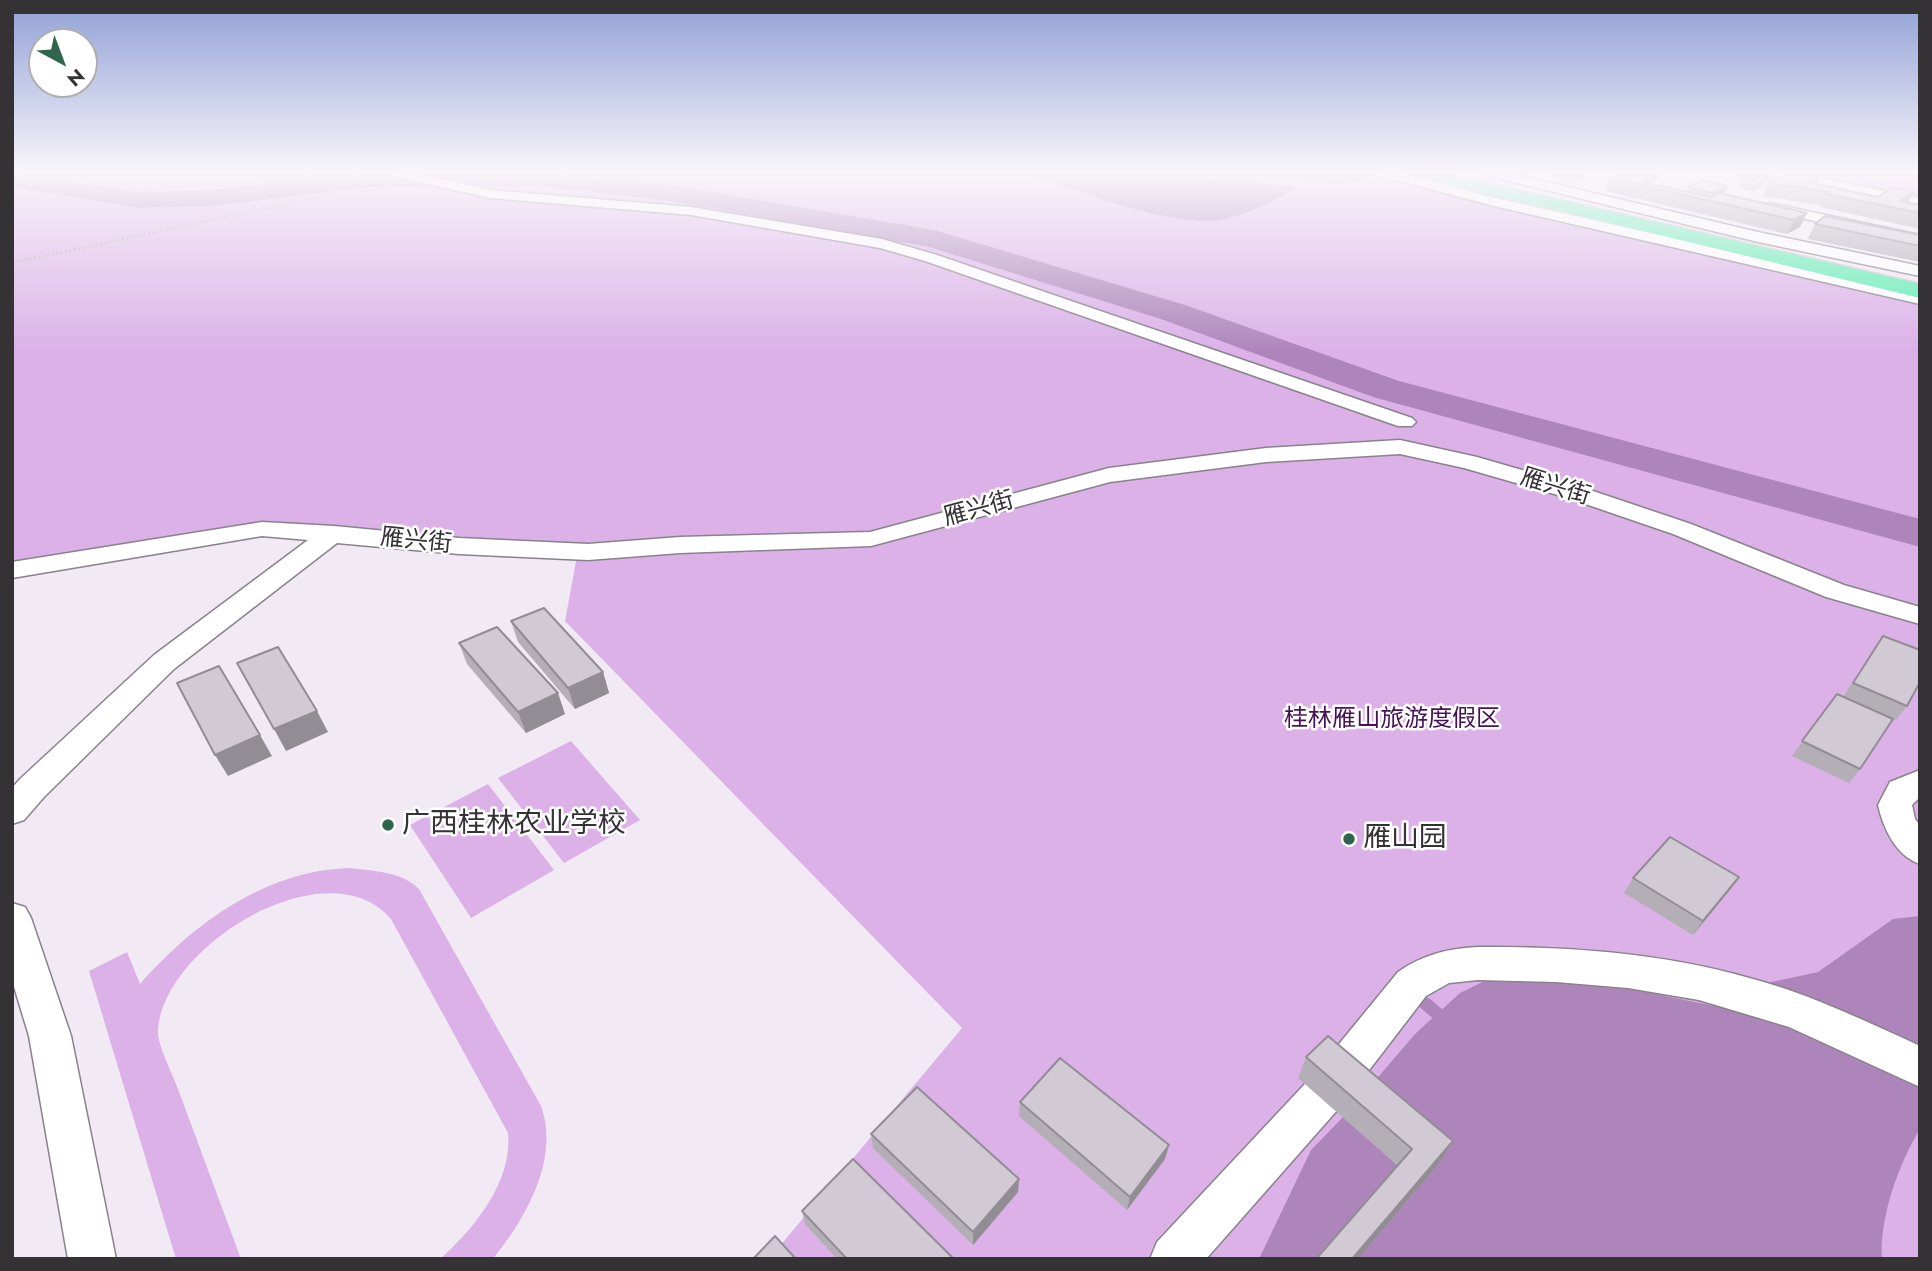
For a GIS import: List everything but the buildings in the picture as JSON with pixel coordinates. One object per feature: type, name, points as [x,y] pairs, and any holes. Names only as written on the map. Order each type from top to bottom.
[{"type":"highway","points":[[1667,232],[1920,290]]},
{"type":"highway","points":[[1701,232],[1920,280]]},
{"type":"street","points":[[814,232],[882,244],[933,264],[1405,422]]},
{"type":"street","points":[[1627,232],[1920,299]]},
{"type":"street","points":[[1739,232],[1920,271]]},
{"type":"street","points":[[1885,232],[1920,240]]},
{"type":"street","name":"雁兴街","points":[[12,570],[262,529],[334,533],[459,546],[588,552],[680,545],[871,539],[1109,475],[1266,455],[1400,447],[1469,462],[1576,493],[1682,529],[1835,590],[1920,617]]},
{"type":"street","points":[[12,811],[32,788],[164,662],[334,533]]},
{"type":"street","points":[[1920,782],[1902,791],[1895,805],[1899,823],[1920,850]]},
{"type":"street","points":[[12,918],[21,984],[50,1036],[92,1259]]},
{"type":"street","points":[[1174,1259],[1332,1085],[1412,984],[1430,972],[1453,966],[1489,963],[1598,967],[1658,974],[1729,990],[1801,1013],[1920,1067]]},
{"type":"path","points":[[12,263],[154,232]]},
{"type":"green space","name":"雁山园","points":[[12,232],[1627,232],[1920,299],[1920,1259],[769,1259],[962,1028],[565,621],[578,551],[262,529],[12,570]]},
{"type":"green space","points":[[571,741],[640,820],[564,863],[498,778]]},
{"type":"green space","points":[[488,784],[554,870],[471,918],[410,825]]},
{"type":"green space","points":[[349,868],[395,875],[419,889],[541,1106],[546,1126],[546,1147],[543,1167],[528,1207],[493,1259],[440,1259],[466,1233],[489,1203],[504,1169],[508,1133],[391,919],[362,899],[327,893],[289,900],[250,917],[215,940],[185,970],[165,1002],[158,1034],[161,1047],[241,1259],[176,1259],[89,971],[127,952],[140,984],[184,941],[233,904],[288,879],[318,871]]},
{"type":"shaded area","points":[[1920,916],[1920,1129],[1892,1191],[1884,1226],[1882,1259],[1259,1259],[1311,1150],[1350,1110],[1415,1034],[1460,993],[1499,974],[1602,983],[1714,1006],[1767,983],[1818,972],[1893,919]]},
{"type":"waterway","points":[[896,232],[934,239],[1173,312],[1386,389],[1920,533]]},
{"type":"waterway","points":[[1426,1004],[1446,1021]]},
{"type":"place","name":"广西桂林农业学校","points":[[388,825]]},
{"type":"place","name":"雁山园","points":[[1349,839]]},
{"type":"park label","name":"桂林雁山旅游度假区","points":[[1392,720]]}]
